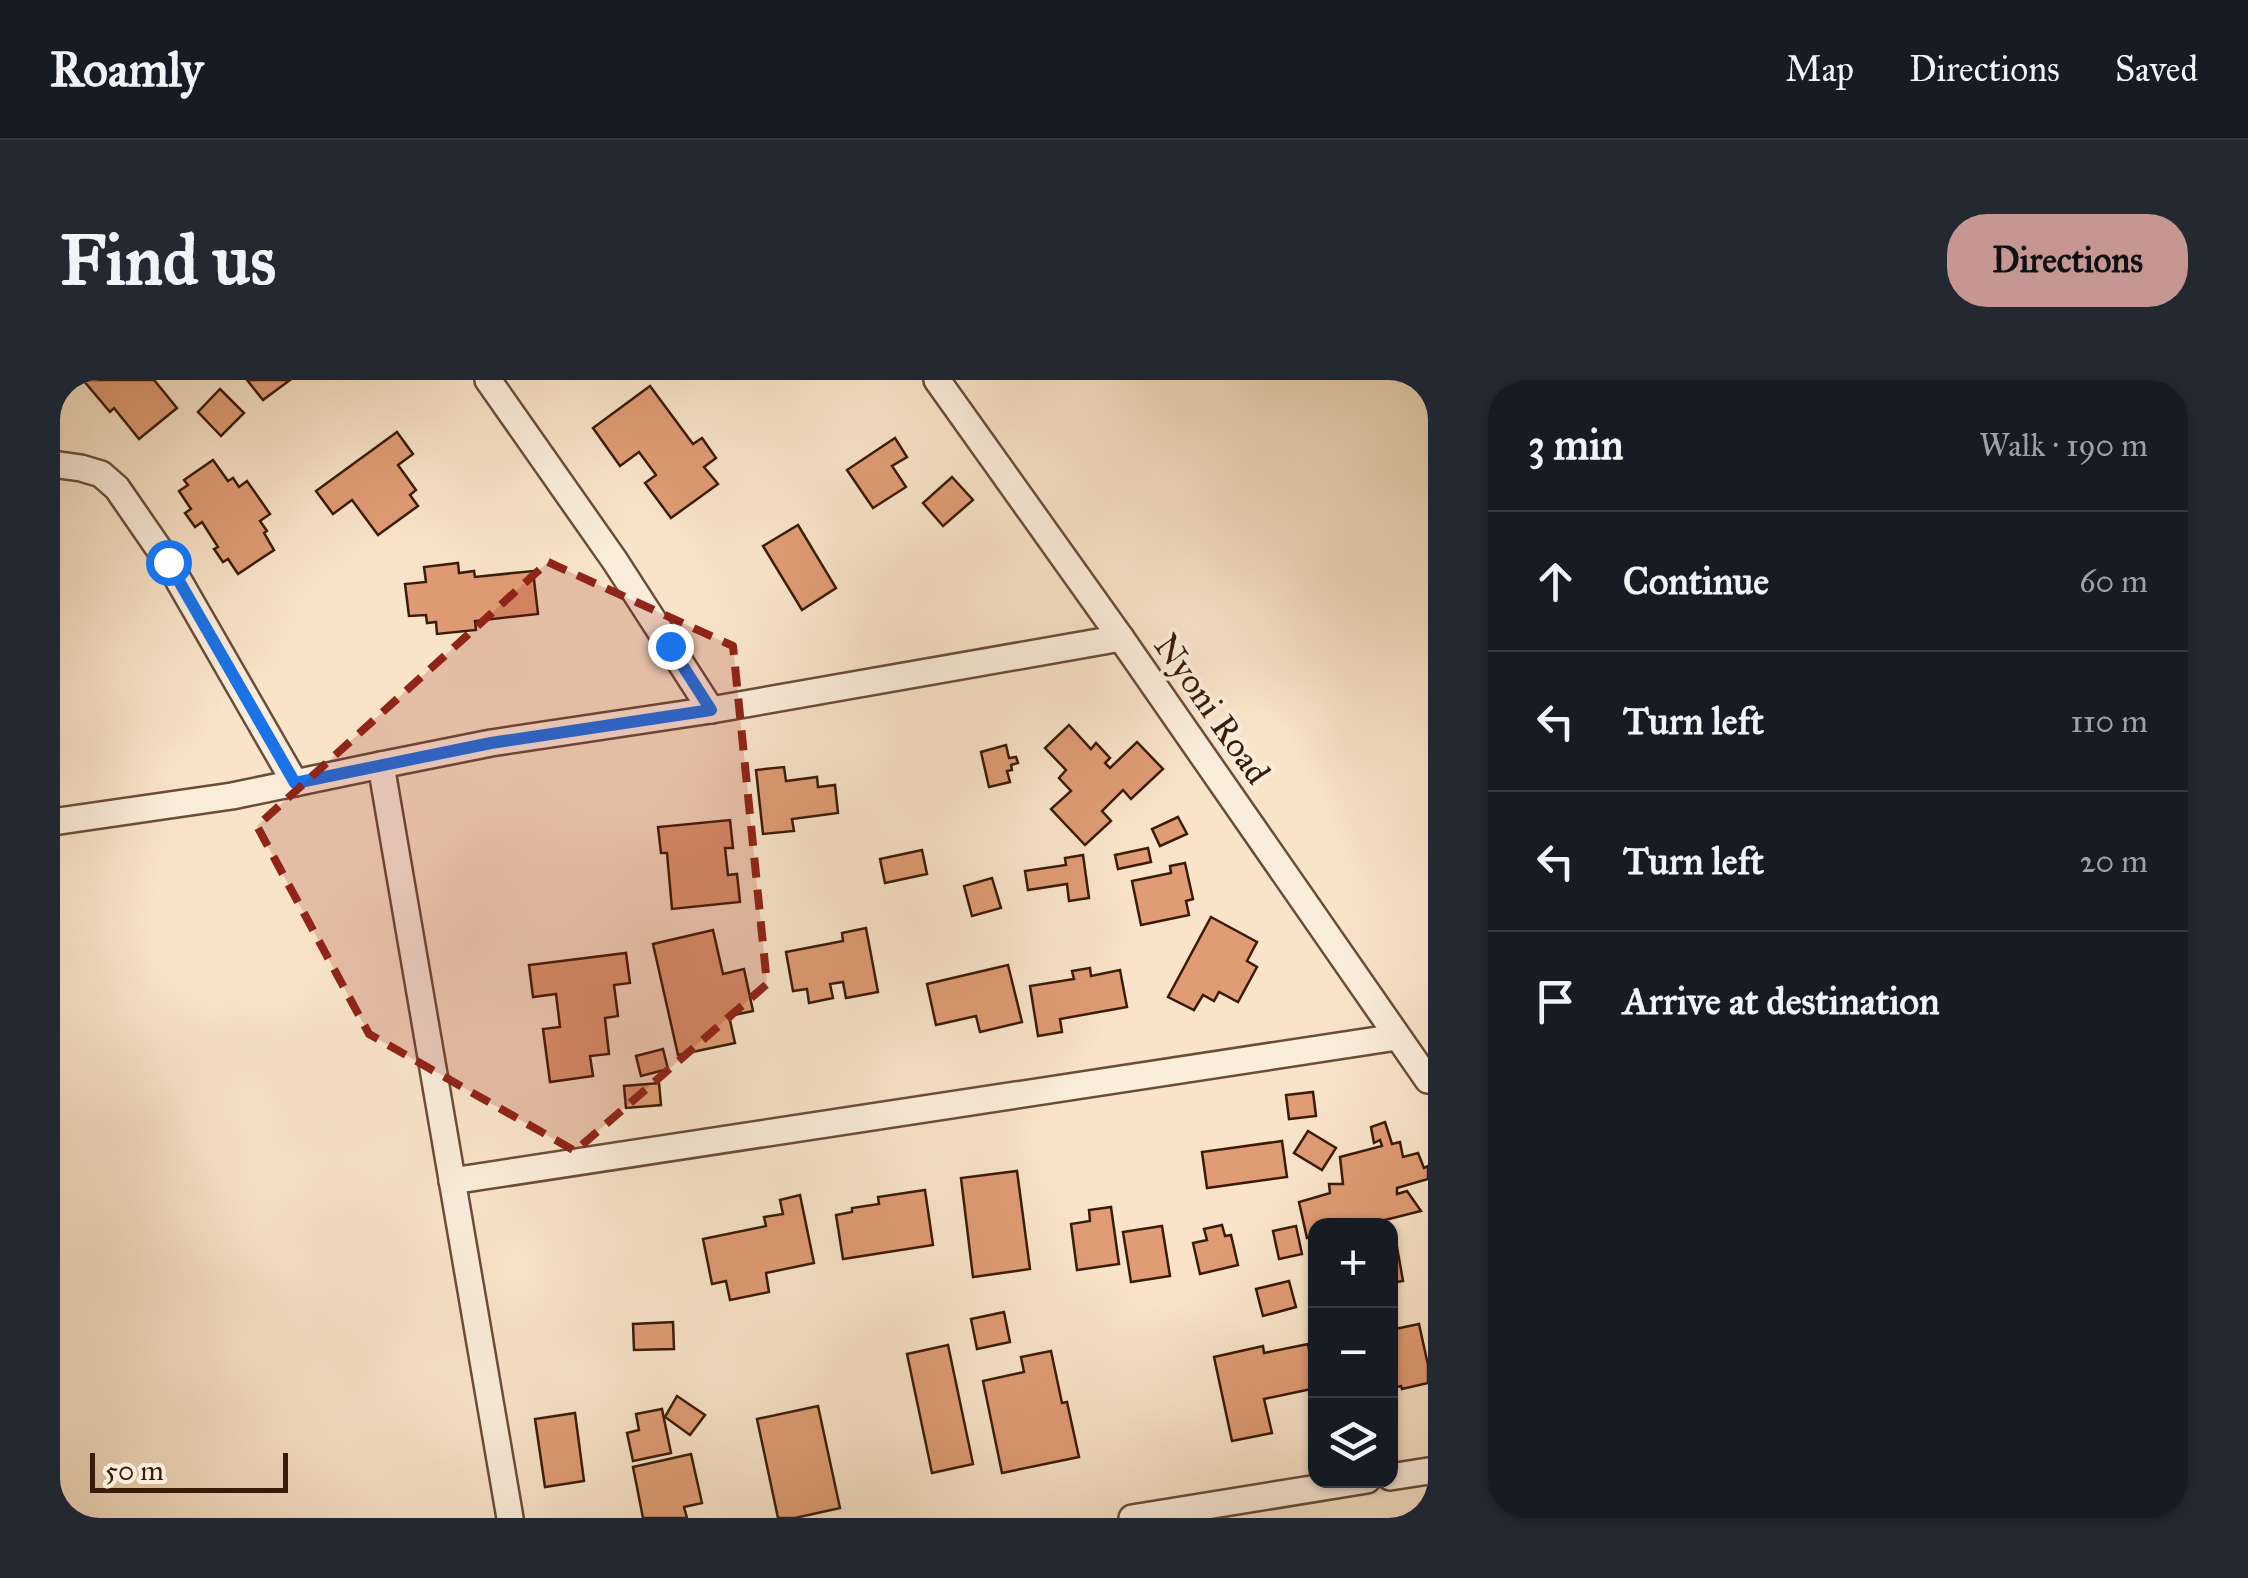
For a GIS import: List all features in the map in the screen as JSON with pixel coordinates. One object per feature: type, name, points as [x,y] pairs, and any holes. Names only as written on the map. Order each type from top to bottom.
[{"type":"street","points":[[488,380],[614,561],[711,710]]},
{"type":"street","name":"Nyoni Road","points":[[937,380],[1428,1080]]},
{"type":"street","points":[[60,465],[101,474],[117,488],[168,562],[295,783]]},
{"type":"street","points":[[60,821],[232,796],[491,743],[711,710],[1121,638]]},
{"type":"street","points":[[381,765],[510,1518]]},
{"type":"street","points":[[452,1181],[1396,1037]]},
{"type":"street","points":[[1398,1476],[1428,1471]]},
{"type":"street","points":[[1132,1518],[1318,1488]]},
{"type":"highlighted area","points":[[548,562],[733,646],[767,984],[575,1151],[369,1034],[257,826]]},
{"type":"building","points":[[83,380],[154,380],[177,408],[139,439],[114,408],[110,412]]},
{"type":"building","points":[[247,380],[290,380],[263,400]]},
{"type":"building","points":[[650,386],[693,444],[702,438],[716,458],[704,467],[718,484],[671,518],[645,483],[656,475],[639,452],[620,466],[593,428]]},
{"type":"building","points":[[220,389],[244,413],[221,436],[198,412]]},
{"type":"building","points":[[397,432],[413,454],[398,465],[416,490],[410,495],[418,506],[378,535],[352,500],[333,514],[316,491]]},
{"type":"building","points":[[895,438],[907,457],[892,466],[906,487],[873,508],[847,470]]},
{"type":"building","points":[[213,460],[228,481],[233,478],[239,487],[247,481],[270,514],[260,521],[274,550],[238,574],[228,559],[223,562],[214,549],[218,547],[202,522],[195,527],[185,513],[191,509],[179,491],[188,485],[184,480]]},
{"type":"building","points":[[952,477],[973,500],[943,526],[923,503]]},
{"type":"building","points":[[798,525],[836,588],[802,610],[763,546]]},
{"type":"building","points":[[458,563],[459,573],[474,571],[475,577],[533,571],[538,614],[475,621],[476,630],[437,634],[436,622],[427,623],[426,615],[409,616],[405,584],[426,582],[424,567]]},
{"type":"building","points":[[1069,725],[1091,749],[1096,743],[1110,758],[1105,763],[1110,768],[1137,742],[1163,769],[1131,799],[1123,790],[1102,811],[1111,821],[1085,845],[1051,809],[1071,791],[1059,778],[1066,770],[1045,748]]},
{"type":"building","points":[[1006,745],[1009,758],[1016,757],[1018,763],[1007,771],[1010,782],[989,787],[981,752]]},
{"type":"building","points":[[784,767],[786,781],[817,777],[818,787],[835,785],[838,813],[792,819],[794,831],[763,834],[756,770]]},
{"type":"building","points":[[1178,817],[1187,834],[1160,846],[1152,829]]},
{"type":"building","points":[[730,820],[733,848],[725,848],[728,875],[737,874],[740,902],[672,909],[667,853],[661,853],[658,827]]},
{"type":"building","points":[[1148,848],[1151,862],[1118,869],[1115,855]]},
{"type":"building","points":[[922,850],[927,874],[885,883],[880,859]]},
{"type":"building","points":[[1083,855],[1089,898],[1069,901],[1067,884],[1028,890],[1025,871],[1066,865],[1065,858]]},
{"type":"building","points":[[1185,863],[1193,899],[1186,901],[1189,915],[1141,925],[1132,881],[1171,873],[1170,866]]},
{"type":"building","points":[[992,878],[1001,908],[972,916],[964,886]]},
{"type":"building","points":[[1211,917],[1257,942],[1247,961],[1257,967],[1238,1002],[1219,992],[1214,1001],[1203,995],[1194,1010],[1168,997]]},
{"type":"building","points":[[866,928],[878,992],[846,998],[843,982],[830,984],[833,998],[809,1003],[807,989],[793,991],[786,952],[843,941],[842,933]]},
{"type":"building","points":[[713,930],[723,974],[744,969],[753,1011],[729,1016],[735,1043],[678,1055],[653,944]]},
{"type":"building","points":[[626,953],[630,983],[614,985],[618,1016],[605,1018],[609,1054],[590,1056],[593,1076],[550,1082],[543,1029],[560,1027],[556,994],[533,997],[529,965]]},
{"type":"building","points":[[1008,965],[1022,1022],[980,1032],[976,1016],[936,1025],[927,984]]},
{"type":"building","points":[[1090,968],[1091,976],[1120,970],[1127,1007],[1060,1019],[1062,1032],[1038,1036],[1030,986],[1074,979],[1072,971]]},
{"type":"building","points":[[663,1049],[668,1069],[641,1076],[636,1056]]},
{"type":"building","points":[[659,1083],[661,1105],[626,1108],[624,1086]]},
{"type":"building","points":[[1313,1092],[1316,1116],[1289,1119],[1286,1095]]},
{"type":"building","points":[[1385,1122],[1392,1144],[1400,1142],[1403,1157],[1418,1153],[1424,1168],[1428,1166],[1428,1179],[1397,1188],[1397,1194],[1407,1191],[1421,1211],[1393,1218],[1308,1218],[1307,1238],[1299,1202],[1330,1193],[1329,1184],[1343,1184],[1340,1157],[1382,1146],[1380,1140],[1374,1143],[1371,1127]]},
{"type":"building","points":[[1308,1131],[1336,1148],[1322,1170],[1294,1153]]},
{"type":"building","points":[[1282,1141],[1287,1177],[1207,1188],[1202,1152]]},
{"type":"building","points":[[1017,1171],[1030,1269],[973,1277],[961,1178]]},
{"type":"building","points":[[925,1190],[933,1245],[843,1259],[836,1215],[879,1204],[878,1197]]},
{"type":"building","points":[[800,1195],[814,1263],[766,1273],[769,1292],[730,1300],[726,1281],[712,1284],[703,1239],[766,1226],[764,1217],[783,1214],[780,1200]]},
{"type":"building","points":[[1111,1207],[1119,1264],[1077,1270],[1071,1224],[1090,1221],[1089,1210]]},
{"type":"building","points":[[1222,1225],[1225,1236],[1231,1235],[1238,1265],[1200,1274],[1193,1243],[1207,1240],[1204,1229]]},
{"type":"building","points":[[1162,1226],[1170,1276],[1131,1282],[1123,1232]]},
{"type":"building","points":[[1296,1226],[1302,1254],[1279,1259],[1273,1231]]},
{"type":"building","points":[[1398,1253],[1403,1281],[1398,1282]]},
{"type":"building","points":[[1289,1281],[1296,1307],[1263,1316],[1256,1289]]},
{"type":"building","points":[[1004,1312],[1010,1342],[977,1349],[971,1319]]},
{"type":"building","points":[[673,1322],[674,1349],[634,1350],[633,1324]]},
{"type":"building","points":[[1419,1324],[1428,1383],[1398,1387],[1398,1328]]},
{"type":"building","points":[[1308,1344],[1308,1390],[1264,1399],[1272,1433],[1232,1441],[1214,1357],[1263,1346],[1264,1353]]},
{"type":"building","points":[[948,1345],[973,1464],[932,1473],[907,1354]]},
{"type":"building","points":[[1051,1351],[1079,1457],[1002,1473],[983,1381],[1024,1372],[1021,1357]]},
{"type":"building","points":[[677,1396],[705,1415],[690,1435],[665,1417]]},
{"type":"building","points":[[818,1406],[840,1508],[778,1518],[757,1419]]},
{"type":"building","points":[[662,1409],[671,1453],[633,1461],[627,1433],[639,1430],[636,1414]]},
{"type":"building","points":[[575,1413],[584,1481],[545,1487],[535,1419]]},
{"type":"building","points":[[691,1454],[702,1503],[684,1507],[687,1518],[643,1518],[633,1467]]},
{"type":"route","points":[[168,562],[295,783],[491,743],[711,710],[670,646]]}]
